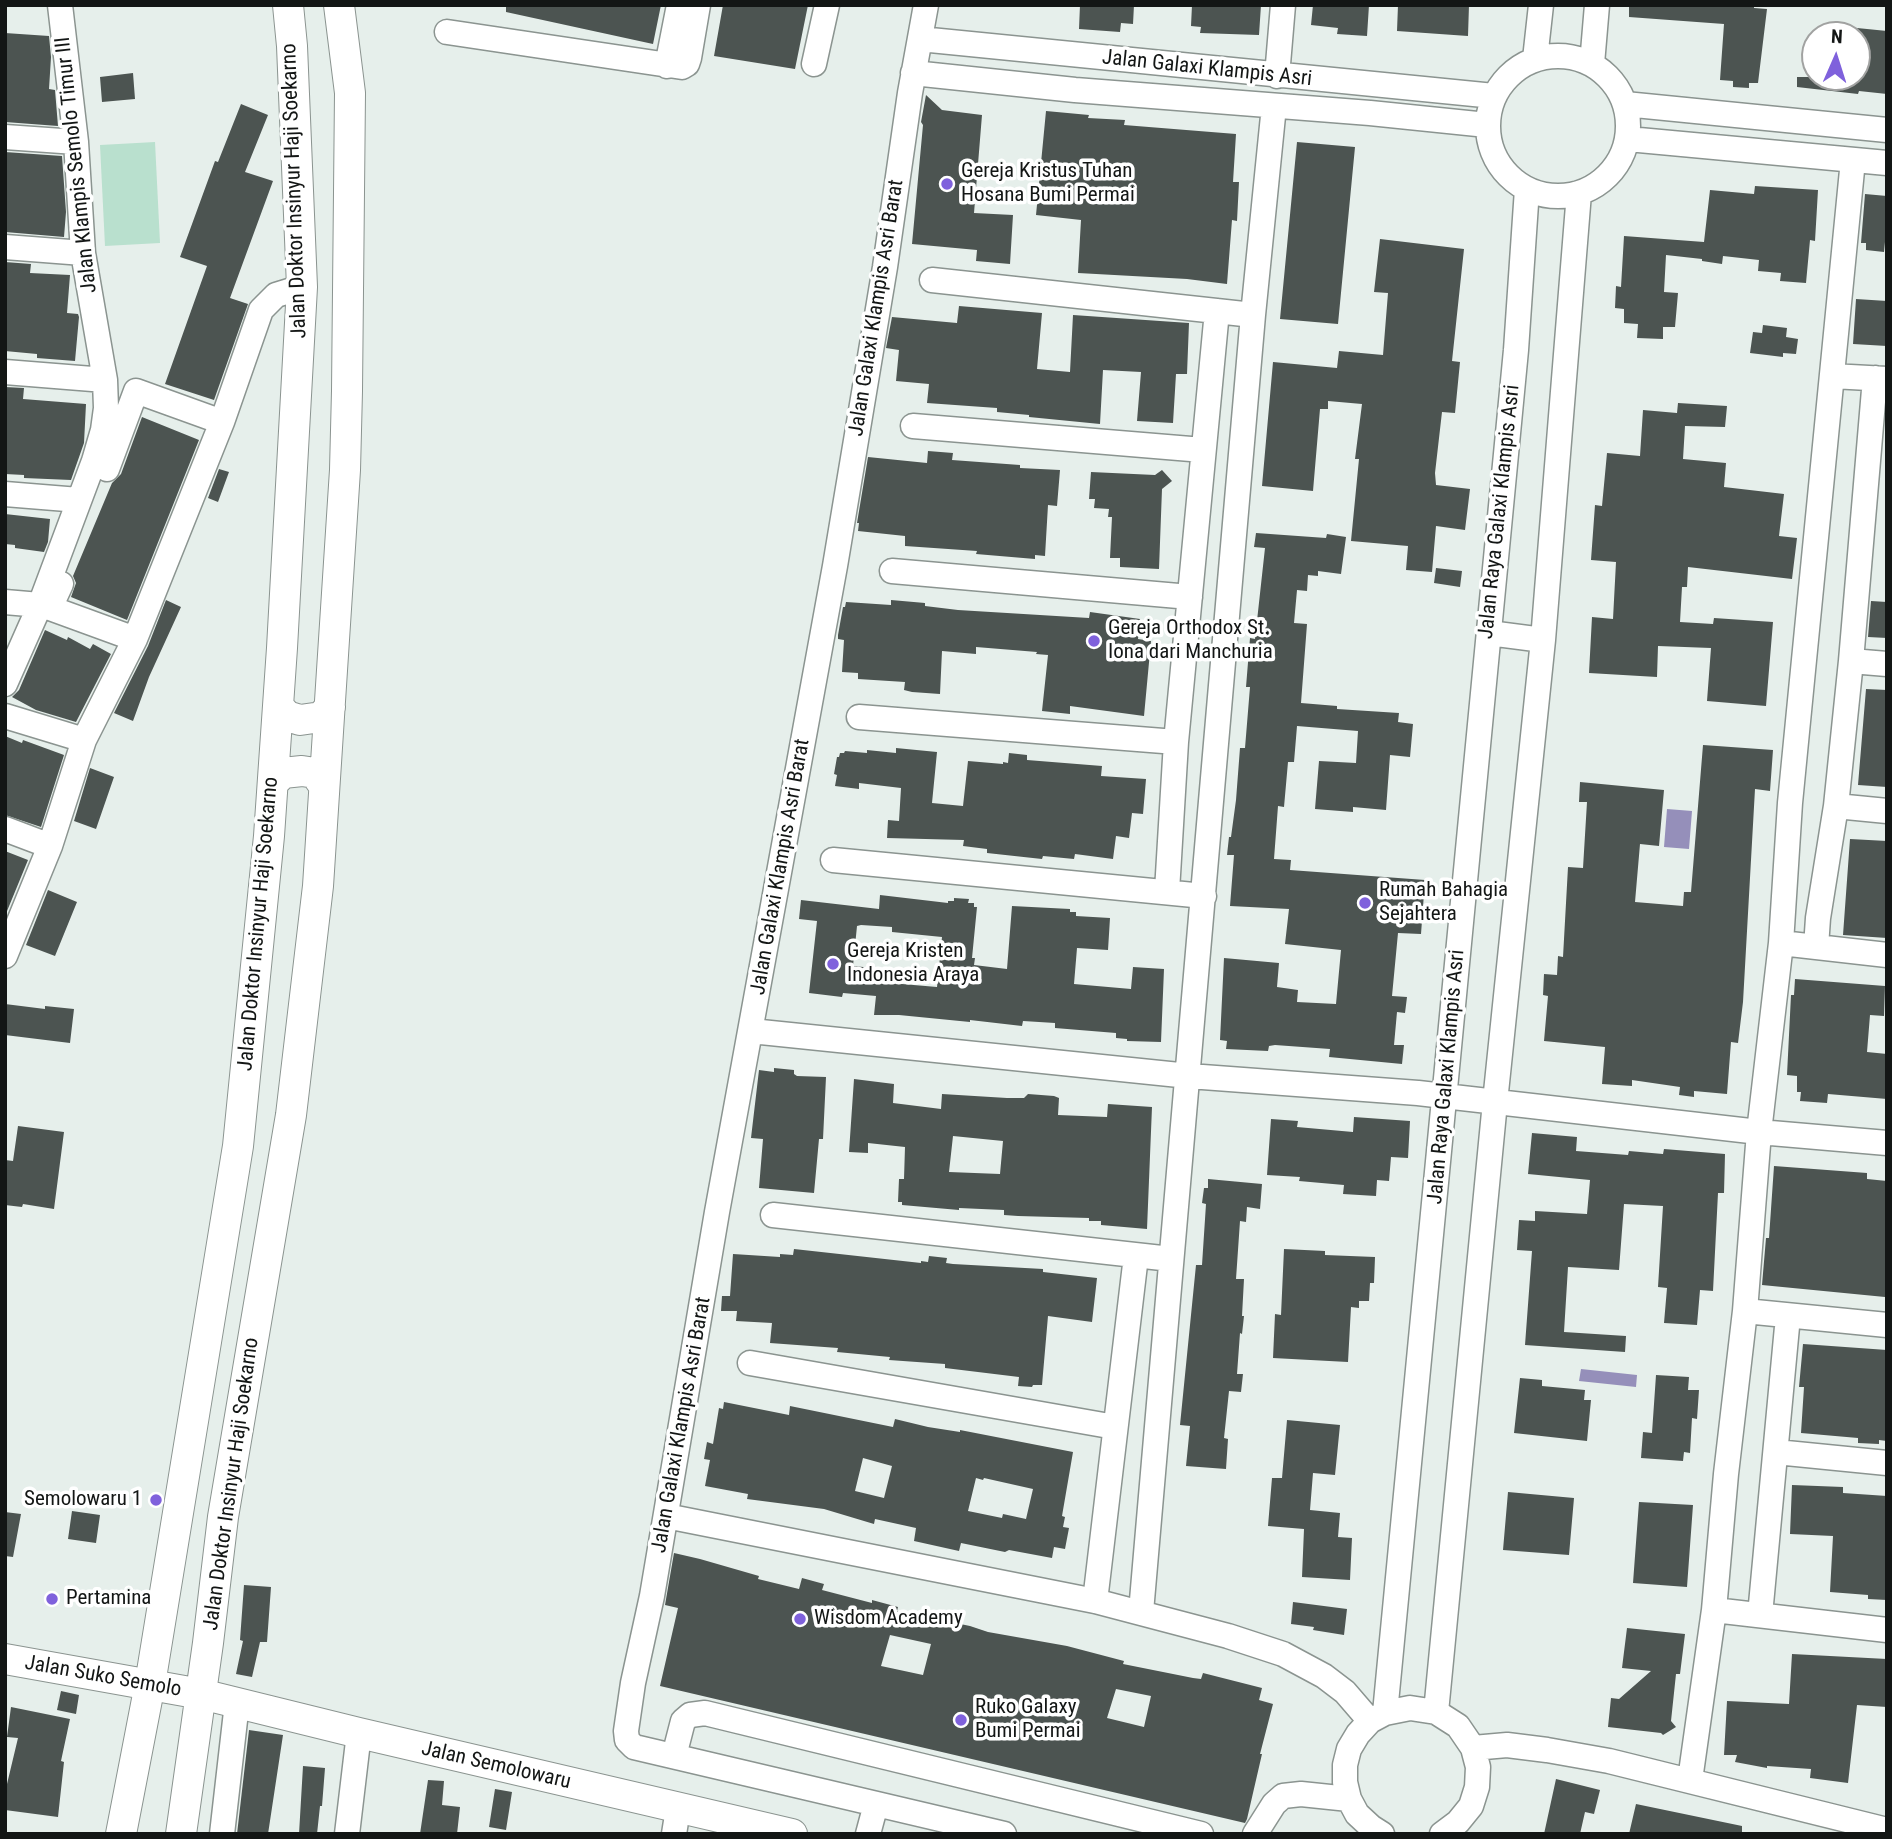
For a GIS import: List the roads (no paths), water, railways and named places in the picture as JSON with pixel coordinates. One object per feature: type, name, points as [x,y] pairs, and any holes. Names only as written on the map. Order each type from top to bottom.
[{"type":"main road","name":"Jalan Doktor Insinyur Haji Soekarno","points":[[121,1834],[150,1684],[238,1146],[273,783],[302,287],[288,5]]},
{"type":"main road","name":"Jalan Doktor Insinyur Haji Soekarno","points":[[181,1834],[223,1517],[292,1115],[318,886],[345,470],[350,93],[339,5]]},
{"type":"main road","points":[[278,706],[287,716],[300,720],[321,717],[330,707]]},
{"type":"main road","points":[[273,783],[288,771],[302,771],[315,774],[324,786]]},
{"type":"main road","name":"Jalan Suko Semolo","points":[[5,1659],[201,1694]]},
{"type":"main road","name":"Jalan Semolowaru","points":[[201,1694],[359,1733],[689,1823],[792,1834]]},
{"type":"street","name":"Jalan Klampis Semolo Timur III","points":[[5,684],[45,607],[103,430],[106,408],[105,380],[83,253],[76,142],[60,5]]},
{"type":"street","points":[[667,66],[679,5]]},
{"type":"street","points":[[447,32],[682,67],[687,64],[698,5]]},
{"type":"street","points":[[814,64],[827,5]]},
{"type":"street","name":"Jalan Galaxi Klampis Asri Barat","points":[[674,1756],[634,1747],[627,1740],[626,1727],[835,566],[926,5]]},
{"type":"street","points":[[1277,76],[1283,5]]},
{"type":"street","points":[[1535,60],[1541,5]]},
{"type":"street","points":[[1592,64],[1597,5]]},
{"type":"street","name":"Jalan Galaxi Klampis Asri","points":[[919,39],[1494,96]]},
{"type":"street","points":[[1564,56],[1592,64],[1612,81],[1625,104],[1629,121],[1628,139],[1619,162],[1602,182],[1579,193],[1553,196],[1527,189],[1506,173],[1492,151],[1487,125],[1494,96],[1511,74],[1535,60],[1564,56]]},
{"type":"street","points":[[1138,95],[1140,62]]},
{"type":"street","name":"Jalan Galaxi Klampis Asri","points":[[913,73],[1487,125]]},
{"type":"street","points":[[1625,104],[1887,130]]},
{"type":"street","points":[[1141,1612],[1274,107]]},
{"type":"street","points":[[5,137],[76,142]]},
{"type":"street","points":[[1628,139],[1887,163]]},
{"type":"street","points":[[1690,1780],[1714,1610],[1745,1311],[1759,1132],[1781,943],[1790,803],[1853,160]]},
{"type":"street","name":"Jalan Raya Galaxi Klampis Asri","points":[[1378,1717],[1445,1097],[1516,350],[1527,189]]},
{"type":"street","points":[[1436,1712],[1543,640],[1579,193]]},
{"type":"street","points":[[5,247],[83,253]]},
{"type":"street","points":[[932,280],[1254,315]]},
{"type":"street","points":[[5,956],[50,846],[84,740],[135,639],[222,422],[261,310],[276,295],[302,287]]},
{"type":"street","points":[[1167,891],[1176,742],[1217,312]]},
{"type":"street","points":[[5,372],[105,380]]},
{"type":"street","points":[[1816,947],[1836,806],[1852,661],[1875,516],[1881,378],[1832,376]]},
{"type":"street","points":[[45,607],[93,509],[136,391],[222,422]]},
{"type":"street","points":[[913,426],[1203,450]]},
{"type":"street","points":[[5,494],[79,500]]},
{"type":"street","points":[[892,571],[1190,597]]},
{"type":"street","points":[[5,602],[45,607],[135,639]]},
{"type":"street","points":[[1489,633],[1543,640]]},
{"type":"street","points":[[1852,661],[1887,664]]},
{"type":"street","points":[[5,716],[84,740]]},
{"type":"street","points":[[859,717],[1176,742]]},
{"type":"street","points":[[1836,806],[1887,811]]},
{"type":"street","points":[[5,829],[50,846]]},
{"type":"street","points":[[833,860],[1204,896]]},
{"type":"street","points":[[1781,943],[1887,955]]},
{"type":"street","points":[[751,1031],[1189,1076],[1445,1097],[1759,1132],[1887,1143]]},
{"type":"street","points":[[773,1215],[1171,1259]]},
{"type":"street","points":[[1095,1601],[1136,1256]]},
{"type":"street","points":[[1745,1311],[1887,1325]]},
{"type":"street","points":[[1760,1615],[1788,1315]]},
{"type":"street","points":[[750,1363],[1115,1427]]},
{"type":"street","points":[[1776,1452],[1887,1463]]},
{"type":"street","points":[[666,1516],[1141,1612],[1283,1654],[1324,1675],[1378,1717]]},
{"type":"street","points":[[1714,1610],[1887,1630]]},
{"type":"street","points":[[222,1834],[237,1703]]},
{"type":"street","points":[[1353,1816],[1345,1782],[1347,1757],[1358,1734],[1378,1717],[1410,1708],[1436,1712],[1458,1726],[1473,1748],[1478,1767],[1478,1787],[1471,1806],[1453,1830]]},
{"type":"street","points":[[1004,1834],[871,1822],[674,1756],[683,1721],[690,1715],[705,1713],[1201,1834]]},
{"type":"street","points":[[346,1834],[359,1733]]},
{"type":"street","points":[[1473,1748],[1507,1745],[1547,1749],[1690,1780],[1887,1830]]},
{"type":"street","points":[[1255,1834],[1274,1804],[1283,1796],[1301,1794],[1353,1816],[1382,1834]]},
{"type":"place","name":"Gereja Kristus Tuhan Hosana Bumi Permai","points":[[947,184]]},
{"type":"place","name":"Gereja Orthodox St. Iona dari Manchuria","points":[[1094,641]]},
{"type":"place","name":"Rumah Bahagia Sejahtera","points":[[1365,903]]},
{"type":"place","name":"Gereja Kristen Indonesia Araya","points":[[833,964]]},
{"type":"place","name":"Semolowaru 1","points":[[156,1500]]},
{"type":"place","name":"Pertamina","points":[[52,1599]]},
{"type":"place","name":"Wisdom Academy","points":[[800,1619]]},
{"type":"place","name":"Ruko Galaxy Bumi Permai","points":[[961,1720]]}]
